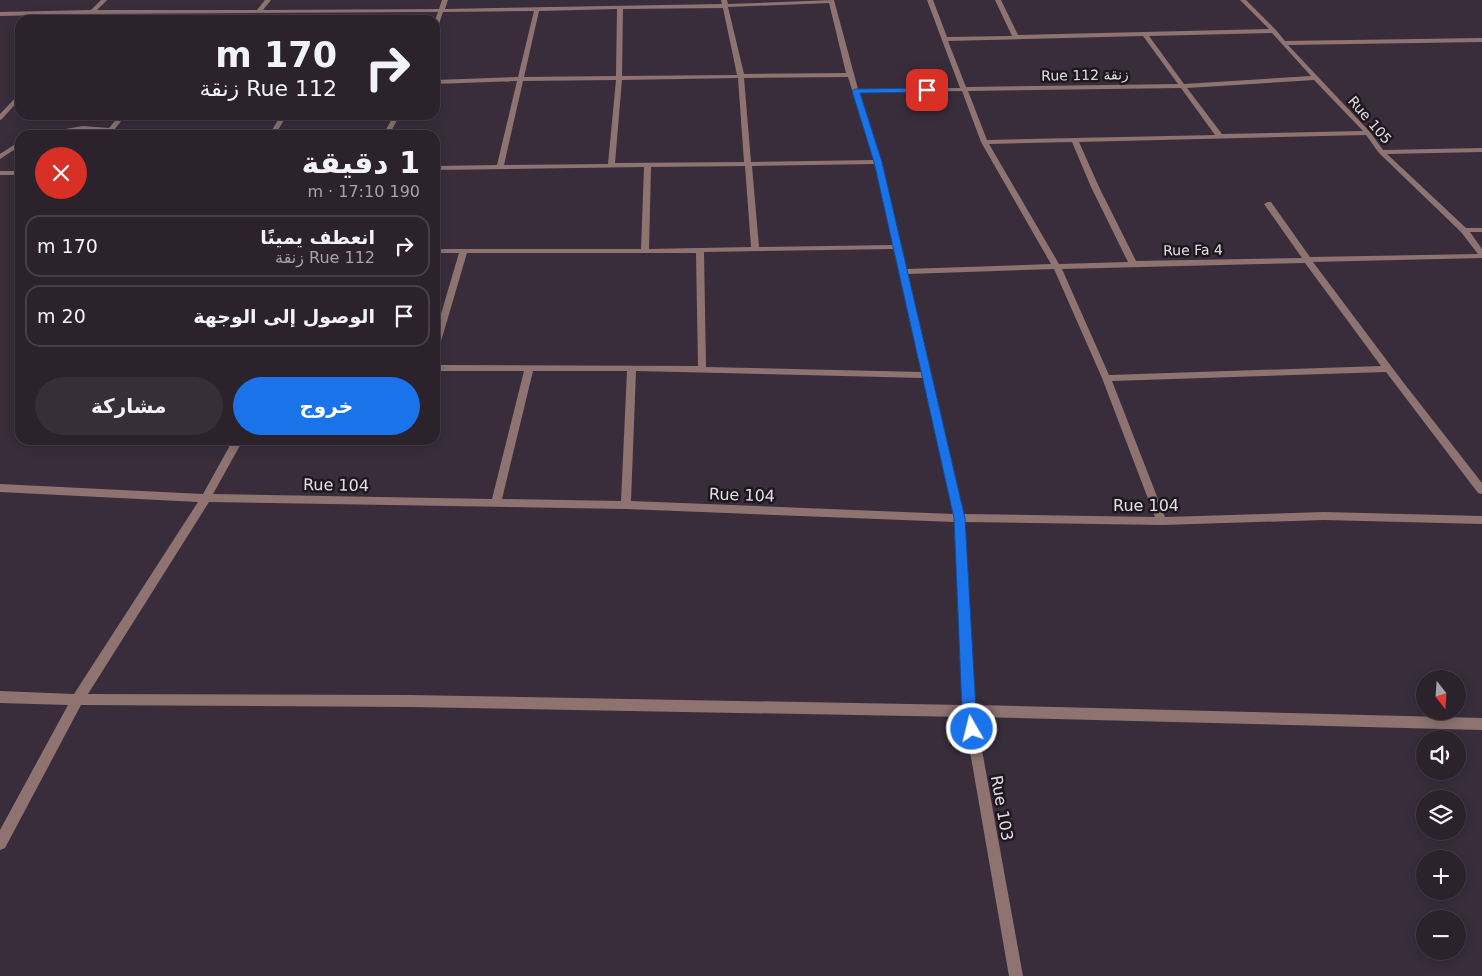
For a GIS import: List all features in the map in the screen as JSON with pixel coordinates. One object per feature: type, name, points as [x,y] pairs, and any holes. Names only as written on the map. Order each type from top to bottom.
[{"type":"street","points":[[88,15],[104,0]]},
{"type":"street","points":[[259,12],[268,0]]},
{"type":"street","points":[[439,15],[445,0]]},
{"type":"street","points":[[930,0],[984,142],[1057,267],[1106,378],[1162,521]]},
{"type":"street","points":[[998,0],[1016,37]]},
{"type":"street","name":"Rue 105","points":[[1242,0],[1274,31],[1283,43],[1368,133],[1381,152],[1464,230],[1482,255]]},
{"type":"street","points":[[0,14],[344,12],[831,1]]},
{"type":"street","name":"Rue 103","points":[[831,1],[850,76],[878,162],[905,272],[960,518],[969,710],[1016,976]]},
{"type":"street","points":[[725,3],[741,78],[755,248]]},
{"type":"street","points":[[611,166],[619,78],[620,7]]},
{"type":"street","points":[[500,166],[537,8]]},
{"type":"street","points":[[945,40],[1274,31]]},
{"type":"street","points":[[1145,36],[1220,137]]},
{"type":"street","points":[[1283,43],[1482,40]]},
{"type":"street","points":[[440,82],[521,79],[850,76]]},
{"type":"street","name":"Rue 112 زنقة","points":[[855,91],[1182,86],[1316,78]]},
{"type":"street","points":[[0,118],[15,101]]},
{"type":"street","points":[[110,130],[119,120]]},
{"type":"street","points":[[71,130],[83,128],[96,130]]},
{"type":"street","points":[[984,142],[1368,133]]},
{"type":"street","points":[[1075,140],[1095,187],[1133,264]]},
{"type":"street","points":[[0,157],[15,146]]},
{"type":"street","points":[[1381,152],[1482,150]]},
{"type":"street","points":[[440,168],[878,162]]},
{"type":"street","points":[[645,251],[648,166]]},
{"type":"street","points":[[0,173],[15,173]]},
{"type":"street","points":[[1268,204],[1306,260],[1387,369],[1482,490]]},
{"type":"street","points":[[1464,230],[1482,230]]},
{"type":"street","points":[[440,250],[645,251],[898,247]]},
{"type":"street","points":[[440,331],[464,250]]},
{"type":"street","points":[[700,250],[702,370]]},
{"type":"street","name":"Rue Fa 4","points":[[905,272],[1482,255]]},
{"type":"street","points":[[440,368],[632,368],[928,375]]},
{"type":"street","points":[[626,505],[632,368]]},
{"type":"street","points":[[496,502],[529,369]]},
{"type":"street","points":[[1106,378],[1387,369]]},
{"type":"street","points":[[0,843],[77,700],[206,498],[235,445]]},
{"type":"street","name":"Rue 104","points":[[0,488],[206,498],[626,505],[960,518],[1162,521],[1324,516],[1482,520]]},
{"type":"street","points":[[0,697],[77,700],[465,702],[969,710],[1482,724]]},
{"type":"route","points":[[927,90],[855,91],[878,162],[905,272],[960,518],[969,710],[972,729]]}]
